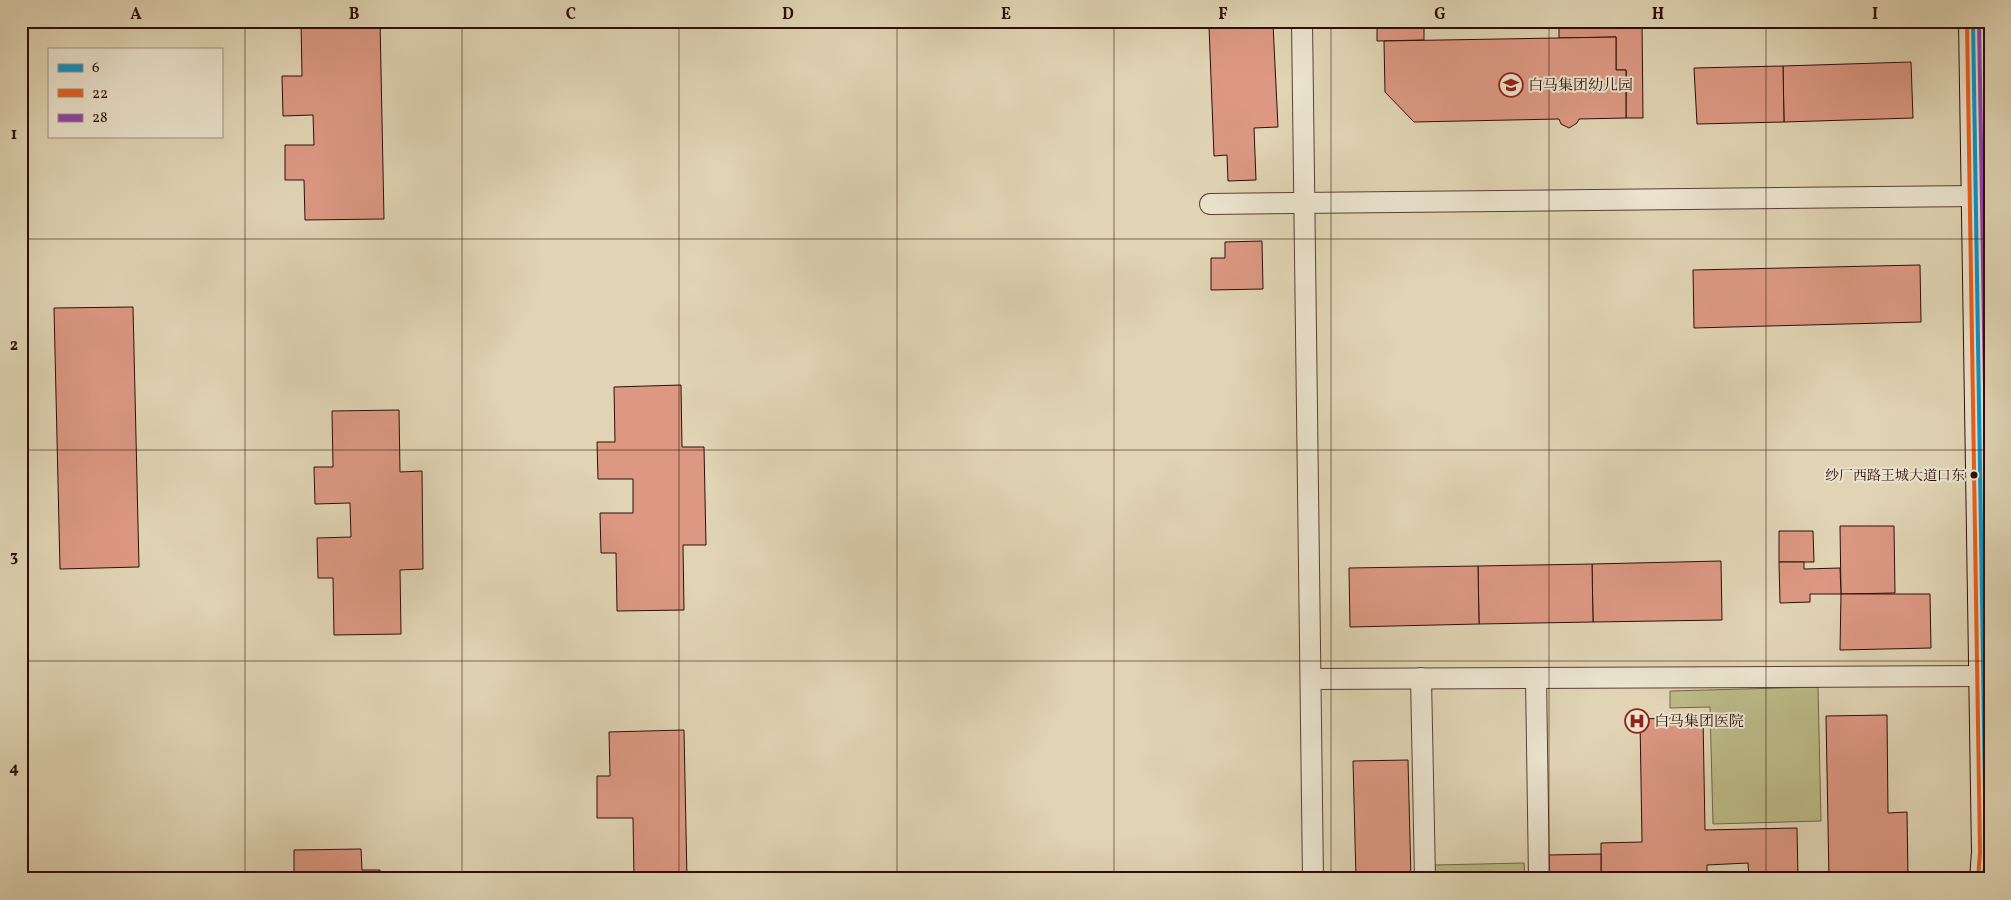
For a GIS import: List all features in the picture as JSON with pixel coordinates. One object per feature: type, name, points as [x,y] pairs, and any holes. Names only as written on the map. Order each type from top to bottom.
[{"type":"main road","points":[[1973,21],[1986,852],[1984,879]]},
{"type":"lane","points":[[1302,21],[1313,879]]},
{"type":"lane","points":[[1210,204],[1976,196]]},
{"type":"lane","points":[[1311,679],[1982,676]]},
{"type":"lane","points":[[1422,678],[1425,879]]},
{"type":"lane","points":[[1536,678],[1539,879]]},
{"type":"shaded area","points":[[1818,687],[1821,821],[1713,824],[1710,707],[1670,708],[1670,691]]},
{"type":"shaded area","points":[[1524,863],[1525,879],[1435,879],[1435,865]]},
{"type":"building","points":[[301,21],[380,21],[384,219],[305,220],[304,180],[285,180],[285,145],[314,145],[313,115],[283,116],[282,76],[302,76]]},
{"type":"building","points":[[1377,21],[1424,21],[1424,40],[1377,41]]},
{"type":"building","points":[[1559,21],[1642,21],[1643,118],[1626,118],[1626,70],[1616,70],[1616,37],[1559,38]]},
{"type":"building","points":[[1273,24],[1278,127],[1254,128],[1256,180],[1228,181],[1227,155],[1214,156],[1209,26]]},
{"type":"building","points":[[1616,37],[1616,70],[1626,70],[1626,118],[1579,119],[1577,123],[1569,128],[1561,124],[1559,119],[1414,122],[1385,92],[1384,41]]},
{"type":"building","points":[[1911,62],[1913,118],[1784,122],[1783,66]]},
{"type":"building","points":[[1783,66],[1784,122],[1697,124],[1694,68]]},
{"type":"building","points":[[1262,241],[1263,289],[1211,290],[1211,258],[1225,258],[1225,242]]},
{"type":"building","points":[[1920,265],[1921,322],[1694,328],[1693,270]]},
{"type":"building","points":[[133,307],[139,567],[60,569],[54,308]]},
{"type":"building","points":[[681,385],[682,447],[704,447],[706,545],[683,545],[684,610],[617,611],[616,553],[601,553],[600,513],[633,513],[633,479],[598,479],[597,442],[615,442],[614,387]]},
{"type":"building","points":[[399,410],[400,472],[422,471],[423,569],[400,570],[401,634],[334,635],[333,578],[318,578],[317,538],[351,537],[350,503],[315,504],[314,467],[333,467],[332,411]]},
{"type":"building","points":[[1840,526],[1894,526],[1895,593],[1841,594]]},
{"type":"building","points":[[1779,531],[1813,531],[1814,562],[1779,562]]},
{"type":"building","points":[[1721,561],[1722,620],[1593,622],[1592,564]]},
{"type":"building","points":[[1779,562],[1804,562],[1804,569],[1840,568],[1841,594],[1810,594],[1810,602],[1780,603]]},
{"type":"building","points":[[1592,564],[1593,622],[1479,624],[1478,566]]},
{"type":"building","points":[[1478,566],[1479,624],[1350,627],[1349,568]]},
{"type":"building","points":[[1841,594],[1930,594],[1931,648],[1840,650]]},
{"type":"building","points":[[1887,715],[1888,813],[1907,812],[1908,879],[1829,879],[1826,716]]},
{"type":"building","points":[[1703,717],[1705,830],[1797,828],[1798,879],[1749,879],[1748,863],[1707,865],[1707,879],[1601,879],[1601,843],[1642,842],[1640,719]]},
{"type":"building","points":[[684,730],[687,879],[634,879],[633,818],[597,818],[597,776],[610,776],[609,732]]},
{"type":"building","points":[[1408,760],[1411,879],[1356,879],[1353,761]]},
{"type":"building","points":[[361,849],[362,870],[380,870],[380,879],[294,879],[294,850]]},
{"type":"building","points":[[1601,854],[1601,879],[1549,879],[1549,855]]},
{"type":"transit line","name":"22","points":[[1967,21],[1980,853],[1978,879]]},
{"type":"transit line","name":"6","points":[[1973,21],[1986,853],[1984,879]]},
{"type":"transit line","name":"28","points":[[1979,21],[1990,693]]},
{"type":"place","name":"白马集团幼儿园","points":[[1511,85]]},
{"type":"place","name":"纱厂西路王城大道口东","points":[[1974,475]]},
{"type":"place","name":"白马集团医院","points":[[1637,721]]}]
